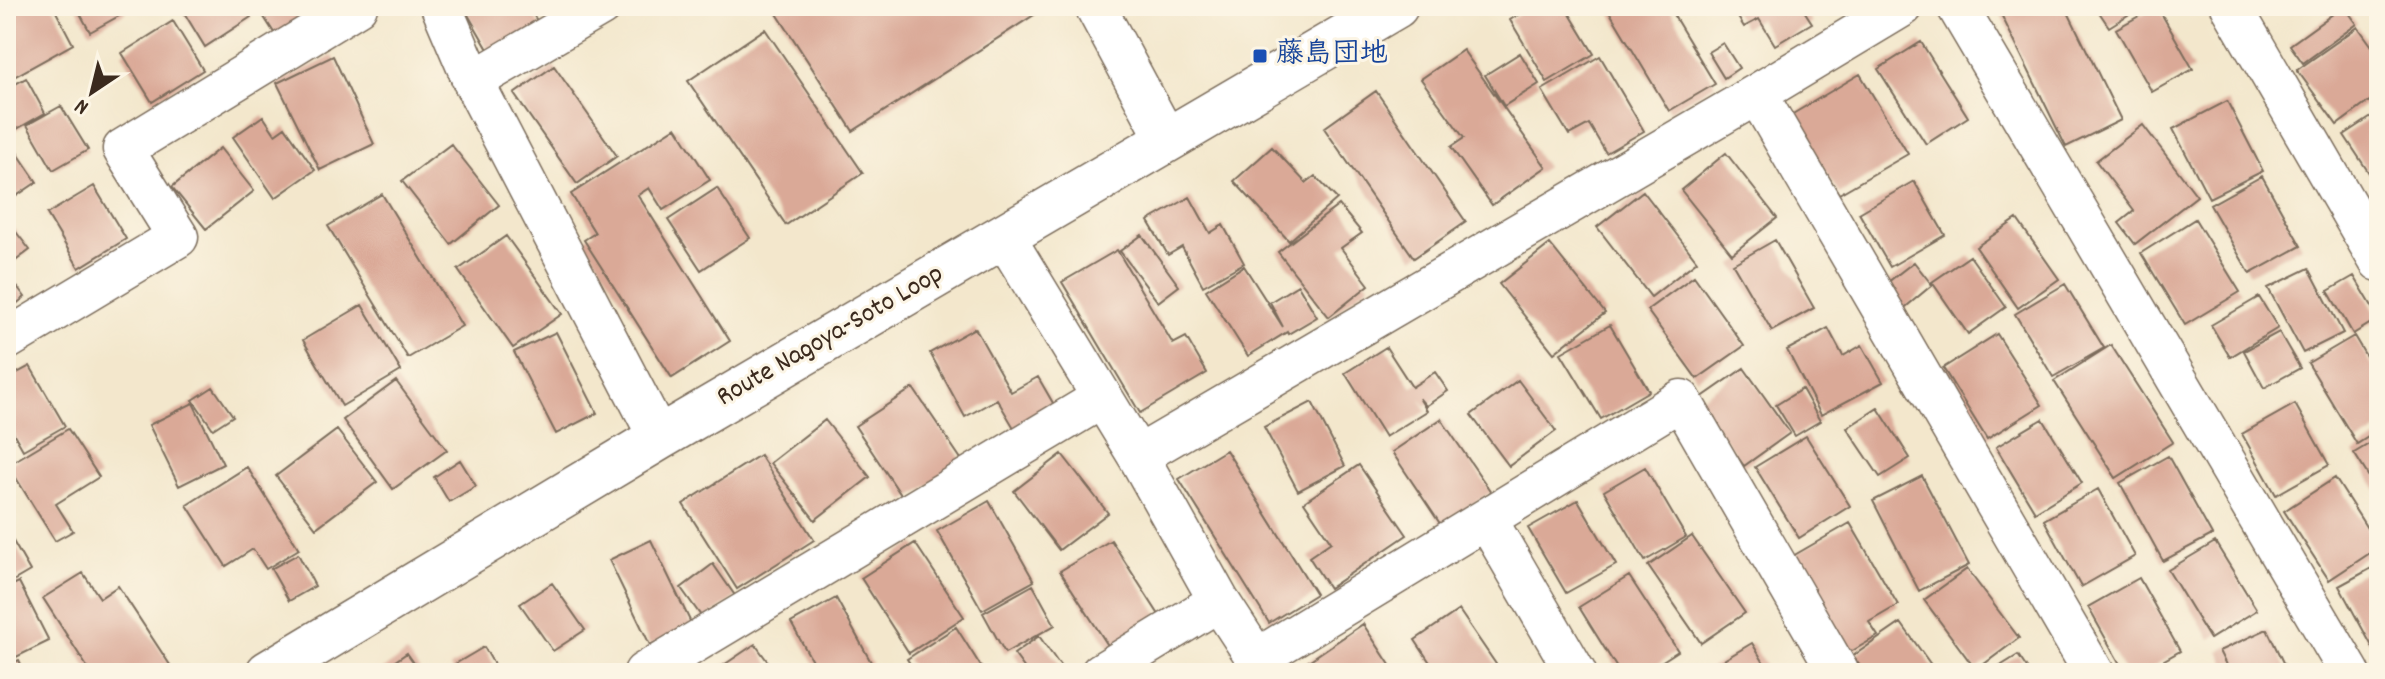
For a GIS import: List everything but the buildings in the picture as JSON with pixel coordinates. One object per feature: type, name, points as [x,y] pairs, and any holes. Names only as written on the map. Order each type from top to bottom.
[{"type":"main road","name":"Route Nagoya-Soto Loop","points":[[268,673],[659,438],[1396,6]]},
{"type":"street","points":[[6,340],[178,237],[123,149],[357,6]]},
{"type":"street","points":[[441,6],[473,81],[659,438]]},
{"type":"street","points":[[473,81],[601,6]]},
{"type":"street","points":[[1095,6],[1167,140]]},
{"type":"street","points":[[1138,456],[1903,6]]},
{"type":"street","points":[[1957,6],[2350,673]]},
{"type":"street","points":[[2231,6],[2379,261]]},
{"type":"street","points":[[1757,94],[2094,673]]},
{"type":"street","points":[[1004,236],[1138,456],[1219,601],[1262,665],[1681,400],[1839,673]]},
{"type":"street","points":[[644,673],[1102,398]]},
{"type":"street","points":[[1487,520],[1576,673]]},
{"type":"street","points":[[1101,673],[1219,601]]},
{"type":"place","name":"藤島団地","points":[[1260,56]]}]
